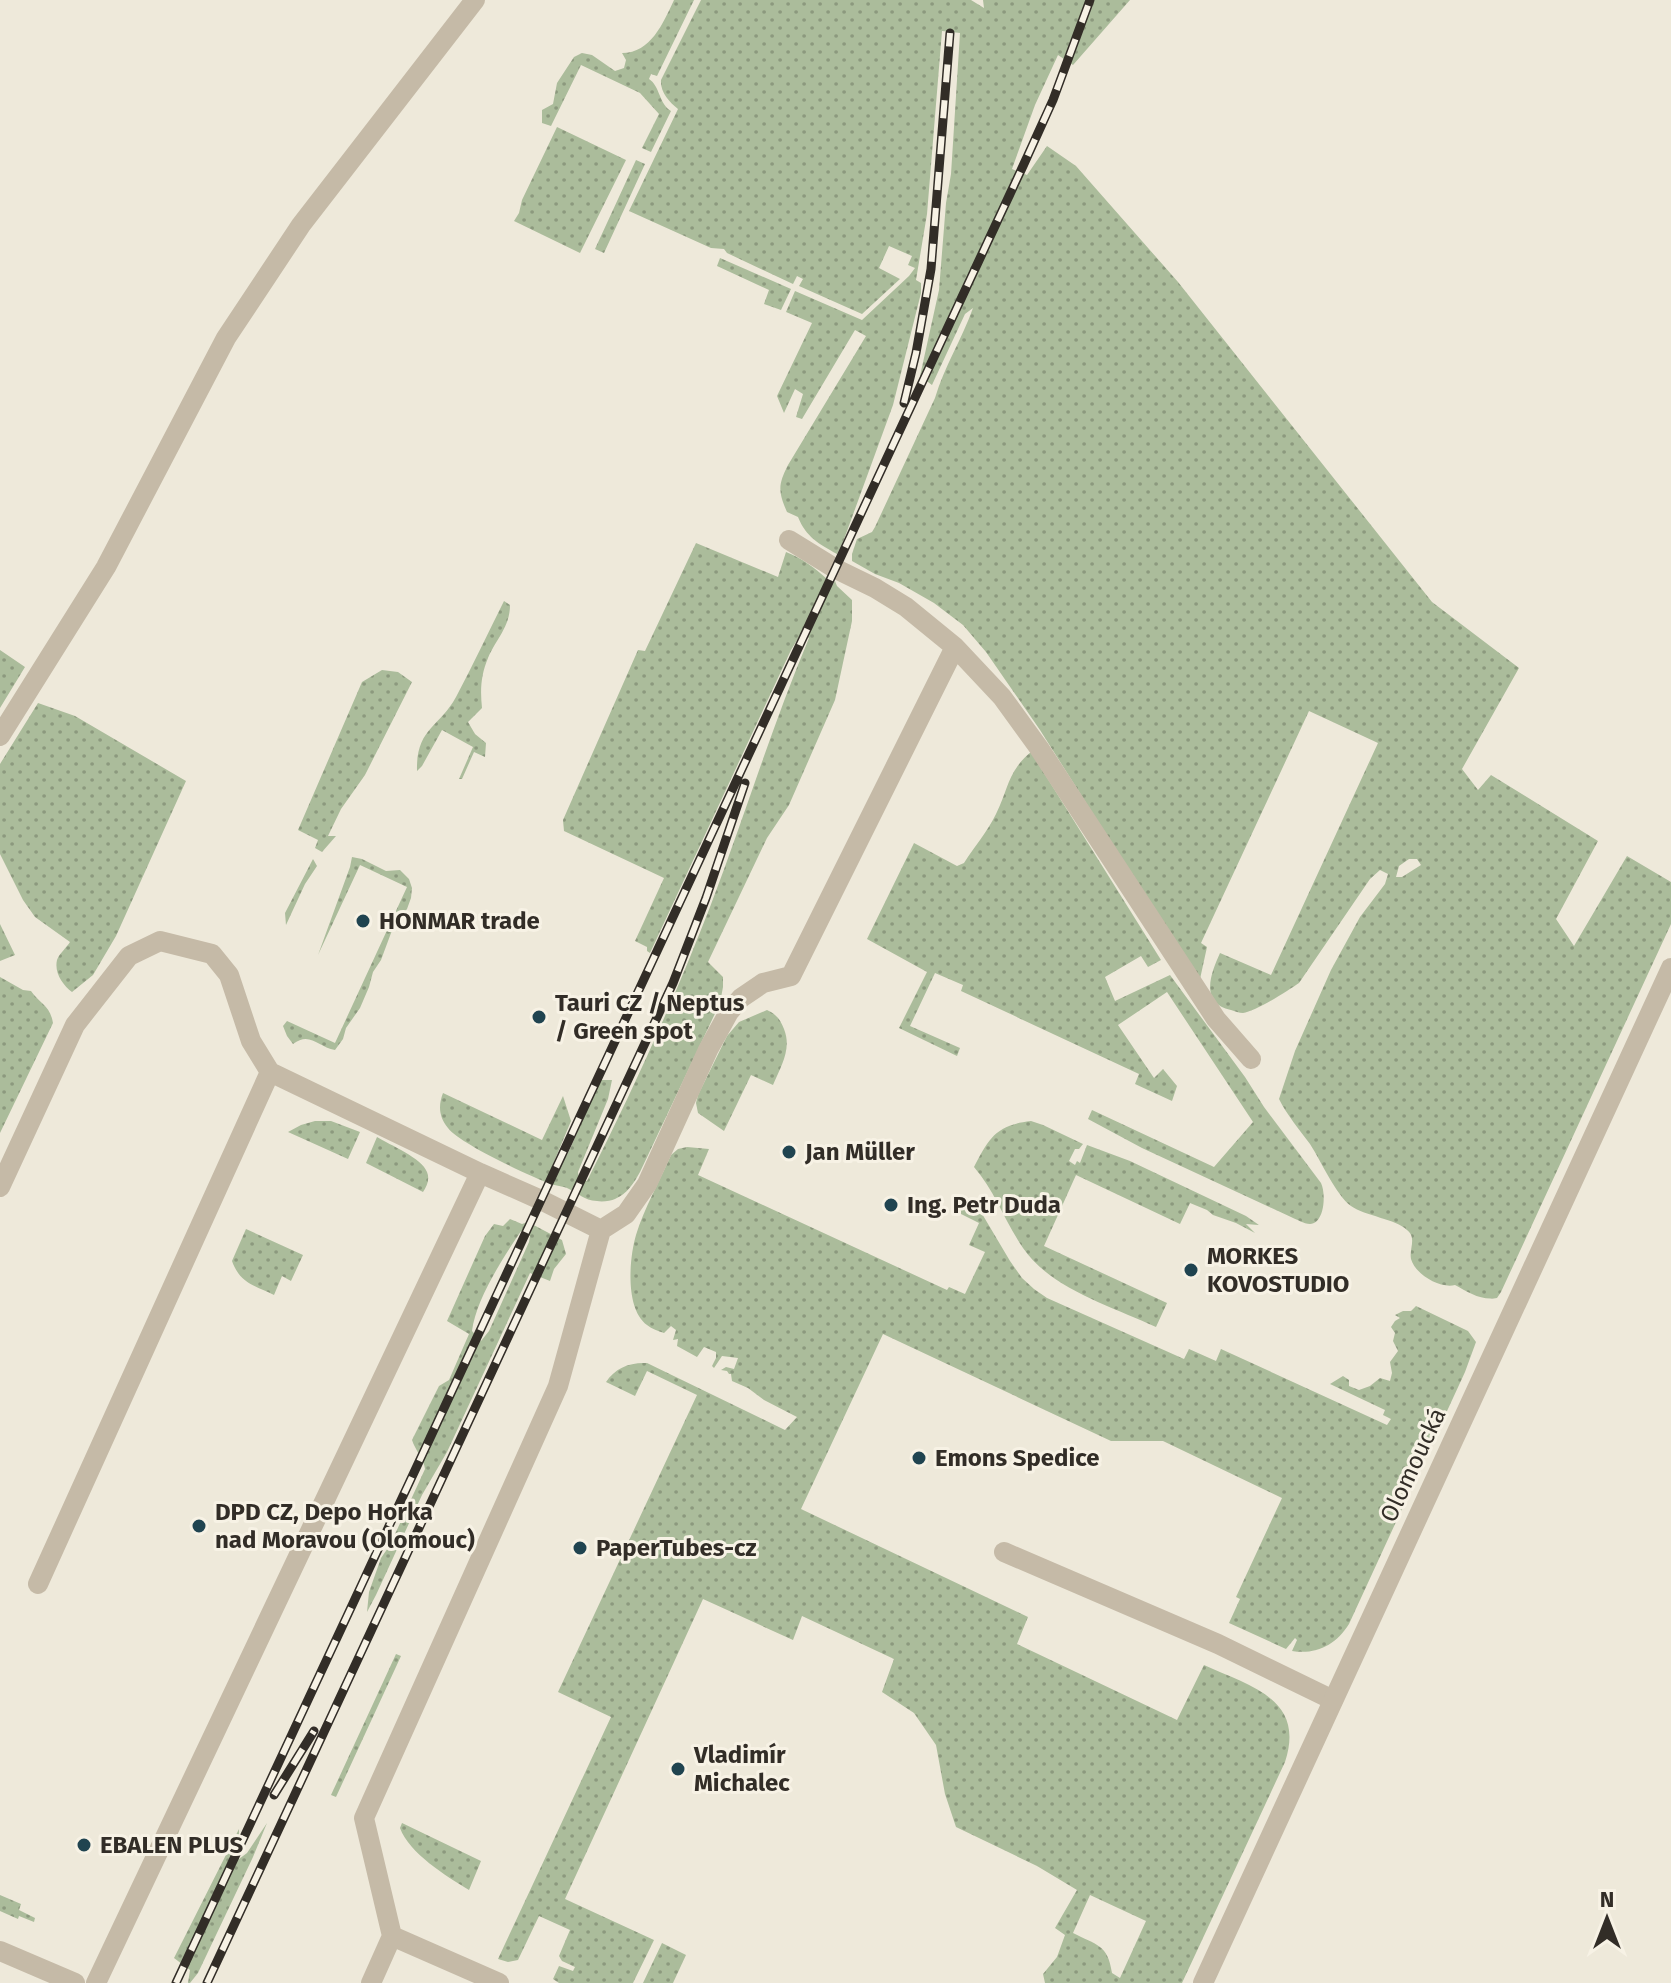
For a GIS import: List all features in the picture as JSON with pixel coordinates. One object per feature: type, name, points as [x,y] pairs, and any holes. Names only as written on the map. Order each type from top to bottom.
[{"type":"street","points":[[0,736],[106,567],[226,338],[301,225],[475,0]]},
{"type":"street","points":[[789,540],[906,607],[955,647],[1002,697],[1039,748],[1216,1019],[1251,1059]]},
{"type":"street","points":[[371,1983],[392,1936],[364,1818],[558,1386],[601,1230],[626,1214],[647,1184],[729,1012],[741,998],[763,983],[791,976],[955,647]]},
{"type":"street","points":[[0,1187],[75,1025],[129,956],[160,941],[212,954],[229,975],[251,1041],[270,1072],[601,1230]]},
{"type":"street","name":"Olomoucká","points":[[1203,1983],[1671,968]]},
{"type":"street","points":[[38,1584],[270,1072]]},
{"type":"street","points":[[96,1983],[480,1173]]},
{"type":"street","points":[[1004,1552],[1218,1644],[1333,1700]]},
{"type":"street","points":[[392,1936],[499,1983]]},
{"type":"street","points":[[0,1951],[75,1983]]},
{"type":"green space","points":[[674,0],[694,0],[657,76],[651,74],[649,79],[671,111],[651,152],[642,148],[659,114],[640,93],[581,65],[551,126],[542,123],[542,110],[553,104],[557,83],[574,57],[582,53],[592,55],[615,71],[624,68],[626,60],[622,53],[641,48],[655,35]]},
{"type":"green space","points":[[701,0],[971,0],[984,8],[983,0],[1130,0],[1073,65],[1058,55],[1035,105],[1012,169],[1027,175],[1047,146],[1076,166],[1178,282],[1432,602],[1519,668],[1462,769],[1478,790],[1491,775],[1598,841],[1556,919],[1574,946],[1627,856],[1671,882],[1671,924],[1497,1298],[1480,1297],[1455,1285],[1442,1285],[1417,1270],[1411,1259],[1410,1233],[1402,1226],[1357,1209],[1345,1201],[1279,1099],[1295,1051],[1331,970],[1360,917],[1385,884],[1388,874],[1380,870],[1370,879],[1299,983],[1243,1013],[1221,1006],[1211,994],[1211,978],[1220,953],[1271,975],[1378,743],[1309,711],[1201,943],[1207,947],[1200,979],[1040,730],[986,652],[963,625],[934,603],[852,561],[857,539],[872,532],[875,527],[973,308],[965,314],[932,385],[920,376],[939,290],[951,174],[960,33],[942,31],[927,214],[916,280],[921,283],[921,293],[893,405],[837,554],[814,539],[798,517],[787,512],[781,483],[788,465],[866,336],[855,330],[802,419],[796,417],[803,394],[795,389],[784,413],[777,396],[812,323],[786,312],[795,291],[862,320],[909,276],[915,268],[908,265],[912,256],[889,246],[879,268],[900,279],[862,314],[799,286],[803,279],[797,276],[793,284],[724,249],[711,248],[629,211],[678,109],[666,96],[661,80]],"holes":[[[1409,859],[1417,859],[1421,865],[1402,877],[1396,877],[1399,866]]]},
{"type":"green space","points":[[557,127],[626,160],[580,253],[514,221]]},
{"type":"green space","points":[[636,160],[645,164],[604,253],[595,249]]},
{"type":"green space","points":[[720,258],[791,289],[781,310],[764,304],[769,290],[717,266]]},
{"type":"green space","points":[[696,543],[778,577],[786,552],[797,557],[827,579],[825,585],[831,587],[835,581],[852,600],[852,621],[835,700],[789,805],[767,838],[708,962],[723,977],[720,1003],[635,1180],[627,1191],[615,1199],[592,1200],[496,1159],[455,1135],[441,1116],[440,1102],[443,1093],[542,1140],[563,1096],[571,1121],[549,1174],[554,1179],[600,1080],[612,1080],[608,1099],[578,1172],[579,1179],[587,1181],[652,1046],[710,907],[809,638],[800,635],[791,650],[650,953],[647,947],[635,941],[664,878],[564,831],[563,820],[638,650],[645,651]]},
{"type":"green space","points":[[504,601],[510,605],[509,613],[484,670],[482,708],[468,722],[475,734],[486,743],[485,757],[474,752],[462,779],[459,779],[473,747],[442,730],[417,771],[424,737],[456,697]]},
{"type":"green space","points":[[0,650],[25,667],[0,708]]},
{"type":"green space","points":[[382,670],[398,672],[412,682],[365,775],[341,809],[328,836],[336,836],[322,852],[315,848],[318,840],[298,830],[362,682]]},
{"type":"green space","points":[[38,703],[75,716],[186,781],[116,936],[93,975],[72,992],[60,978],[56,965],[70,942],[35,917],[0,854],[0,764]]},
{"type":"green space","points":[[1031,752],[1161,960],[1148,967],[1141,956],[1105,977],[1115,1001],[1170,975],[1321,1183],[1323,1207],[1315,1222],[1300,1221],[1142,1148],[1088,1119],[1092,1110],[1214,1167],[1253,1122],[1167,992],[1118,1025],[1154,1078],[1163,1069],[1177,1086],[1172,1101],[1135,1084],[1139,1074],[961,991],[963,985],[935,973],[910,1026],[960,1048],[957,1056],[899,1028],[927,972],[867,939],[914,843],[957,866],[964,863],[993,820],[1013,774]]},
{"type":"green space","points":[[352,857],[386,871],[400,870],[409,879],[411,898],[407,909],[394,925],[360,1008],[335,1050],[309,1039],[293,1044],[283,1026],[287,1021],[335,1043],[407,887],[360,865],[318,955]]},
{"type":"green space","points":[[313,859],[317,866],[286,925],[285,913]]},
{"type":"green space","points":[[0,924],[15,955],[0,961]]},
{"type":"green space","points":[[0,977],[31,991],[47,1008],[53,1023],[0,1133]]},
{"type":"green space","points":[[767,1010],[779,1020],[786,1036],[782,1064],[773,1085],[751,1075],[724,1131],[698,1113],[698,1095],[727,1036],[739,1022]]},
{"type":"green space","points":[[315,1121],[331,1121],[360,1132],[348,1159],[288,1132]]},
{"type":"green space","points":[[1031,1121],[1083,1144],[1075,1149],[1069,1161],[1075,1165],[1077,1161],[1080,1163],[1087,1145],[1130,1161],[1259,1225],[1246,1224],[1255,1233],[1190,1203],[1180,1224],[1076,1175],[1044,1246],[1167,1303],[1156,1327],[1102,1304],[1049,1275],[1035,1262],[1023,1248],[974,1167],[995,1135],[1009,1126]]},
{"type":"green space","points":[[377,1137],[424,1167],[428,1180],[423,1192],[366,1163]]},
{"type":"green space","points":[[678,1149],[709,1149],[698,1175],[947,1290],[949,1287],[965,1294],[985,1252],[969,1245],[979,1223],[957,1212],[965,1197],[978,1207],[1022,1278],[1047,1298],[1184,1359],[1189,1349],[1216,1361],[1221,1349],[1387,1425],[1391,1419],[1383,1415],[1385,1410],[1330,1384],[1343,1376],[1349,1380],[1349,1386],[1359,1390],[1380,1378],[1390,1381],[1390,1362],[1398,1351],[1391,1327],[1400,1318],[1395,1315],[1411,1311],[1416,1306],[1468,1331],[1476,1342],[1349,1624],[1332,1643],[1317,1650],[1292,1651],[1295,1638],[1286,1649],[1229,1623],[1240,1599],[1236,1597],[1282,1498],[1163,1441],[1111,1441],[883,1334],[801,1509],[1028,1617],[1017,1644],[1177,1720],[1204,1665],[1255,1688],[1280,1709],[1288,1723],[1285,1762],[1182,1983],[1045,1983],[1043,1974],[1057,1957],[1065,1935],[1055,1928],[1077,1890],[1037,1866],[956,1827],[945,1794],[936,1745],[914,1713],[882,1692],[894,1659],[802,1616],[793,1640],[703,1599],[565,1899],[654,1940],[633,1983],[559,1983],[553,1979],[559,1966],[573,1971],[575,1967],[562,1961],[559,1956],[570,1930],[539,1916],[518,1960],[508,1962],[498,1959],[611,1717],[558,1692],[697,1395],[647,1371],[635,1396],[606,1382],[624,1367],[647,1363],[785,1430],[797,1417],[732,1381],[731,1374],[721,1370],[726,1367],[734,1369],[738,1358],[722,1356],[714,1368],[716,1352],[704,1347],[697,1357],[677,1346],[678,1339],[673,1340],[676,1330],[671,1326],[664,1333],[653,1329],[640,1318],[635,1308],[631,1270],[636,1235],[671,1155]],"holes":[[[1090,1895],[1146,1921],[1120,1978],[1112,1973],[1104,1951],[1073,1933]]]},
{"type":"green space","points":[[510,1219],[522,1224],[528,1222],[562,1240],[566,1254],[554,1269],[550,1281],[530,1273],[447,1452],[422,1495],[367,1612],[369,1592],[381,1558],[425,1469],[412,1440],[439,1386],[449,1380],[469,1334],[447,1321],[485,1236],[494,1224],[503,1226]],"holes":[[[521,1231],[530,1236],[489,1331],[481,1341],[472,1331],[485,1292]]]},
{"type":"green space","points":[[246,1229],[303,1255],[291,1281],[282,1276],[274,1295],[243,1279],[232,1261]]},
{"type":"green space","points":[[396,1654],[401,1656],[336,1797],[331,1795]]},
{"type":"green space","points":[[267,1823],[198,1973],[188,1983],[190,1970],[174,1958],[239,1829],[239,1859],[247,1853]]},
{"type":"green space","points":[[402,1823],[481,1861],[469,1890],[439,1871],[411,1846],[400,1828]]},
{"type":"green space","points":[[0,1895],[21,1904],[19,1910],[35,1918],[34,1922],[0,1911]]},
{"type":"green space","points":[[662,1943],[686,1955],[673,1983],[643,1983]]},
{"type":"railway","points":[[176,1983],[1023,166],[1053,100],[1090,0]]},
{"type":"railway","points":[[904,403],[931,269],[950,33]]},
{"type":"railway","points":[[207,1983],[673,983],[745,783]]},
{"type":"railway","points":[[274,1795],[314,1731]]},
{"type":"place","name":"HONMAR trade","points":[[363,921]]},
{"type":"place","name":"Tauri CZ / Neptus / Green spot","points":[[539,1017]]},
{"type":"place","name":"Jan Müller","points":[[789,1152]]},
{"type":"place","name":"Ing. Petr Duda","points":[[891,1205]]},
{"type":"place","name":"MORKES KOVOSTUDIO","points":[[1191,1270]]},
{"type":"place","name":"Emons Spedice","points":[[919,1458]]},
{"type":"place","name":"DPD CZ, Depo Horka nad Moravou (Olomouc)","points":[[199,1526]]},
{"type":"place","name":"PaperTubes-cz","points":[[580,1548]]},
{"type":"place","name":"Vladimír Michalec","points":[[678,1769]]},
{"type":"place","name":"EBALEN PLUS","points":[[84,1845]]}]
